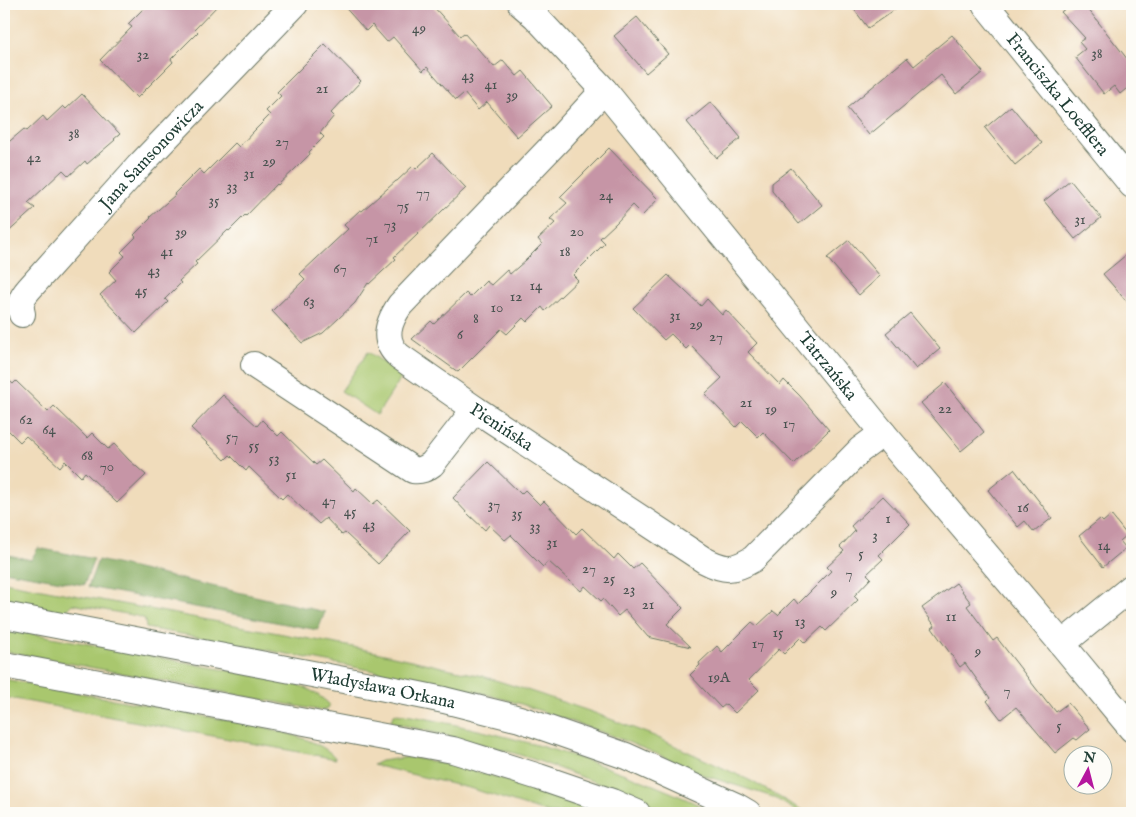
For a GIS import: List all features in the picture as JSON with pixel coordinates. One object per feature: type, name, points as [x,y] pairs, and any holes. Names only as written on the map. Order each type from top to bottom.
[{"type":"street","name":"Jana Samsonowicza","points":[[22,314],[21,301],[29,289],[139,166],[295,4]]},
{"type":"street","name":"Tatrzańska","points":[[521,4],[535,16],[604,90],[883,433],[1132,729]]},
{"type":"street","name":"Franciszka Loefflera","points":[[985,4],[1132,185]]},
{"type":"street","name":"Pienińska","points":[[604,90],[562,137],[400,305],[391,317],[388,328],[389,341],[393,351],[475,409],[704,560],[724,569],[734,568],[753,559],[860,450],[883,433]]},
{"type":"street","points":[[254,365],[413,470],[420,471],[432,464],[475,409]]},
{"type":"street","points":[[1062,644],[1132,587]]},
{"type":"street","name":"Władysława Orkana","points":[[4,615],[388,688],[520,719],[626,756],[748,813]]},
{"type":"street","points":[[4,665],[453,750],[548,780],[612,802],[637,813]]},
{"type":"green space","points":[[368,352],[403,375],[377,415],[341,391]]},
{"type":"green space","points":[[38,548],[94,559],[84,585],[4,571],[4,554],[31,560]]},
{"type":"green space","points":[[98,560],[325,612],[318,630],[88,587]]},
{"type":"green space","points":[[4,582],[353,647],[482,676],[592,712],[654,736],[751,781],[807,813],[800,813],[773,797],[706,776],[613,736],[521,704],[471,690],[146,628],[145,619],[137,616],[72,604],[64,612],[60,612],[4,601]]},
{"type":"green space","points":[[4,628],[294,683],[317,694],[329,704],[329,707],[325,710],[318,710],[4,651]]},
{"type":"green space","points":[[4,679],[268,728],[312,742],[322,747],[336,759],[4,697]]},
{"type":"green space","points":[[396,714],[478,730],[569,755],[629,775],[716,813],[670,813],[619,791],[533,759],[494,747],[394,723],[391,720]]},
{"type":"green space","points":[[409,757],[458,767],[506,780],[600,813],[548,813],[473,789],[373,765],[381,761]]},
{"type":"building","points":[[148,4],[219,4],[195,29],[198,32],[171,59],[173,62],[137,98],[100,60],[132,27],[128,24]]},
{"type":"building","points":[[342,4],[431,4],[460,36],[464,33],[494,67],[503,60],[517,76],[523,71],[552,106],[517,137],[487,102],[478,110],[464,93],[456,100],[427,67],[423,71],[393,37],[387,42],[372,25],[366,31]]},
{"type":"building","points":[[850,4],[903,4],[868,28]]},
{"type":"building","points":[[1071,4],[1084,4],[1132,65],[1132,84],[1120,94],[1114,86],[1104,94],[1075,57],[1085,49],[1079,42],[1085,38],[1061,12]]},
{"type":"building","points":[[637,17],[668,54],[646,73],[614,36]]},
{"type":"building","points":[[952,35],[983,72],[956,94],[941,75],[869,135],[847,108],[907,58],[914,66]]},
{"type":"building","points":[[325,44],[361,81],[331,113],[334,116],[320,133],[324,137],[309,152],[310,154],[195,262],[197,264],[179,281],[181,283],[165,299],[168,302],[136,333],[100,295],[116,280],[109,272],[125,256],[121,252],[136,237],[134,235],[150,217],[175,195],[199,169],[204,174],[235,143],[239,147],[270,115],[266,111],[281,96],[277,92]]},
{"type":"building","points":[[82,94],[120,134],[87,164],[85,161],[69,176],[63,170],[28,203],[35,208],[4,236],[4,146],[24,129],[27,131],[43,116],[47,121],[63,106],[66,109]]},
{"type":"building","points":[[711,102],[741,138],[717,158],[687,122]]},
{"type":"building","points":[[1011,106],[1042,143],[1015,165],[985,128]]},
{"type":"building","points":[[609,148],[658,199],[643,215],[633,205],[600,238],[605,243],[573,275],[578,280],[545,311],[542,307],[527,322],[523,318],[507,334],[501,329],[458,372],[412,339],[431,321],[434,324],[466,293],[470,297],[486,281],[491,285],[507,270],[510,274],[526,260],[542,244],[538,239],[555,223],[550,219],[567,203],[560,197]]},
{"type":"building","points":[[433,153],[466,188],[394,257],[396,259],[368,283],[355,303],[323,333],[302,343],[272,311],[305,279],[300,274],[348,229],[344,225],[413,166],[416,169]]},
{"type":"building","points":[[791,168],[822,205],[799,224],[772,191],[772,183]]},
{"type":"building","points":[[1070,180],[1101,218],[1075,239],[1044,201]]},
{"type":"building","points":[[849,240],[880,276],[859,295],[827,258]]},
{"type":"building","points":[[1132,250],[1132,308],[1103,274]]},
{"type":"building","points":[[668,275],[701,306],[707,299],[722,315],[726,310],[757,343],[748,352],[780,385],[784,380],[829,430],[794,464],[763,432],[758,437],[742,421],[736,427],[705,394],[722,378],[690,345],[686,349],[671,334],[664,340],[633,308]]},
{"type":"building","points":[[910,313],[940,349],[916,369],[886,333]]},
{"type":"building","points":[[4,376],[13,384],[16,381],[48,412],[54,406],[87,438],[92,433],[108,449],[114,444],[146,475],[117,503],[85,472],[81,477],[65,461],[60,467],[26,436],[20,442],[4,426]]},
{"type":"building","points":[[945,383],[984,432],[961,451],[921,403]]},
{"type":"building","points":[[223,395],[257,426],[262,420],[278,436],[282,432],[316,465],[322,460],[354,491],[356,488],[373,504],[378,500],[410,531],[378,564],[345,533],[342,535],[326,518],[319,524],[287,494],[282,499],[249,467],[246,471],[230,455],[225,460],[191,428]]},
{"type":"building","points":[[488,462],[521,494],[525,490],[540,505],[544,501],[576,534],[582,528],[614,559],[618,554],[633,569],[640,563],[683,608],[667,624],[691,647],[648,637],[625,610],[618,616],[603,599],[601,601],[585,586],[581,591],[548,561],[543,567],[511,535],[505,540],[489,525],[485,530],[453,498]]},
{"type":"building","points":[[1014,469],[1052,518],[1034,532],[1025,521],[1018,527],[988,490]]},
{"type":"building","points":[[883,496],[910,524],[879,555],[883,559],[867,574],[871,578],[854,596],[858,600],[826,631],[822,627],[805,643],[800,638],[784,654],[779,649],[749,680],[759,690],[735,713],[726,704],[721,708],[690,675],[700,665],[699,663],[717,646],[722,652],[752,622],[757,626],[773,611],[778,615],[794,599],[798,604],[831,571],[827,567],[844,551],[840,547],[855,531],[851,526]]},
{"type":"building","points":[[1111,515],[1127,535],[1120,541],[1126,548],[1103,567],[1079,536],[1100,519],[1103,522]]},
{"type":"building","points":[[956,583],[971,603],[967,606],[993,641],[997,638],[1048,704],[1056,712],[1068,703],[1090,729],[1077,740],[1074,738],[1064,744],[1055,753],[1016,707],[1001,719],[987,701],[990,698],[965,663],[960,667],[932,628],[935,626],[922,608]]}]
